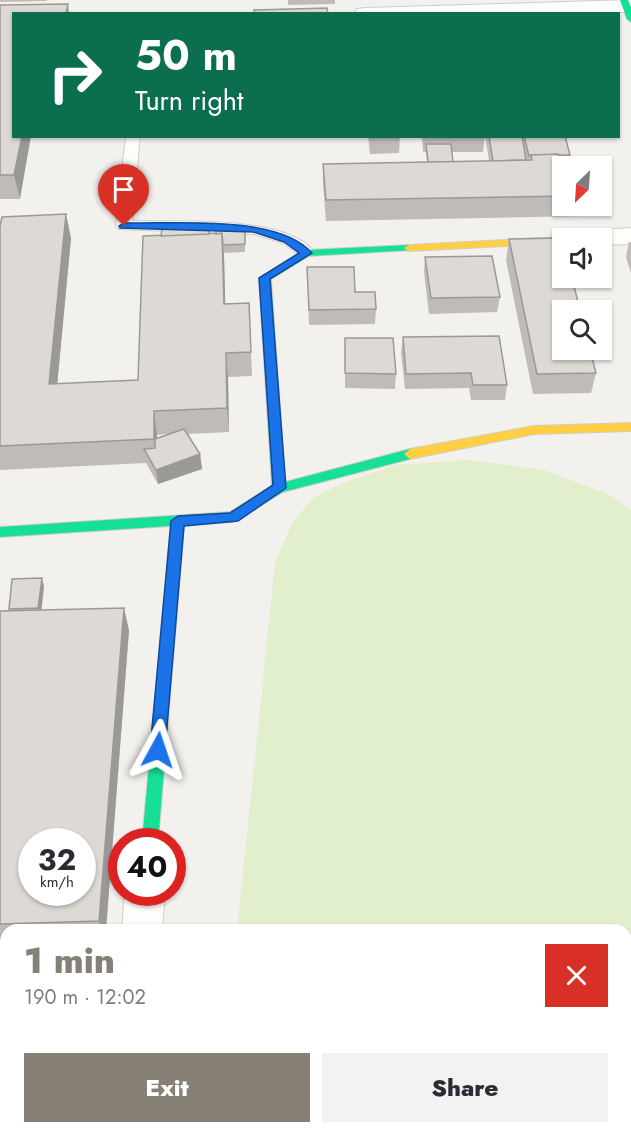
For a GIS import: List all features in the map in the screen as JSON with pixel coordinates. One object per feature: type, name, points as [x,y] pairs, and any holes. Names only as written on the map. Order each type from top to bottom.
[{"type":"street","points":[[453,12],[628,8]]},
{"type":"street","points":[[612,237],[631,236]]},
{"type":"street","points":[[279,488],[265,278],[307,253],[552,241]]},
{"type":"street","points":[[0,532],[233,518],[279,488],[383,459],[534,430],[631,427]]},
{"type":"street","points":[[151,828],[178,521]]},
{"type":"street","points":[[142,924],[144,906]]},
{"type":"lane","points":[[133,138],[124,226],[254,229],[288,240],[307,253]]},
{"type":"green space","points":[[469,460],[544,470],[610,495],[631,510],[631,924],[238,924],[275,563],[292,523],[314,497],[346,482],[395,465]]},
{"type":"building","points":[[68,4],[66,12],[12,12],[12,138],[22,138],[14,175],[0,175],[0,5]]},
{"type":"building","points":[[327,8],[328,12],[254,12],[254,10]]},
{"type":"building","points":[[489,138],[522,138],[526,160],[493,161]]},
{"type":"building","points":[[524,138],[566,138],[570,155],[531,155],[529,156]]},
{"type":"building","points":[[426,144],[451,144],[453,162],[428,162]]},
{"type":"building","points":[[558,154],[559,156],[552,156],[552,196],[326,200],[323,164],[532,160],[531,155]]},
{"type":"building","points":[[66,214],[49,384],[138,380],[143,236],[222,233],[224,304],[249,303],[251,352],[226,353],[227,408],[154,411],[154,439],[0,446],[0,226],[2,217]]},
{"type":"building","points":[[245,227],[245,244],[223,245],[222,233],[216,234],[216,228]]},
{"type":"building","points":[[209,228],[209,234],[161,236],[162,229]]},
{"type":"building","points":[[552,238],[552,288],[574,288],[578,300],[552,300],[552,360],[593,360],[596,373],[537,374],[509,239]]},
{"type":"building","points":[[492,256],[500,297],[431,298],[425,257]]},
{"type":"building","points":[[307,267],[354,267],[355,292],[375,292],[376,309],[309,310]]},
{"type":"building","points":[[499,336],[507,385],[473,385],[471,373],[406,374],[403,337]]},
{"type":"building","points":[[345,338],[393,338],[396,374],[345,373]]},
{"type":"building","points":[[184,429],[200,454],[156,470],[144,449],[155,448],[155,439]]},
{"type":"building","points":[[42,578],[38,608],[9,609],[12,579]]},
{"type":"building","points":[[124,608],[99,921],[0,924],[0,611]]},
{"type":"traffic: fast","points":[[624,0],[631,19]]},
{"type":"traffic: fast","points":[[279,488],[265,278],[307,253],[409,248]]},
{"type":"traffic: fast","points":[[0,532],[233,517],[279,488],[410,454]]},
{"type":"traffic: fast","points":[[151,828],[178,521]]},
{"type":"traffic: slow","points":[[409,248],[552,241]]},
{"type":"traffic: slow","points":[[410,454],[534,430],[631,427]]},
{"type":"route","points":[[124,226],[254,229],[288,240],[307,253],[265,278],[279,488],[233,518],[178,521],[158,750]]}]
